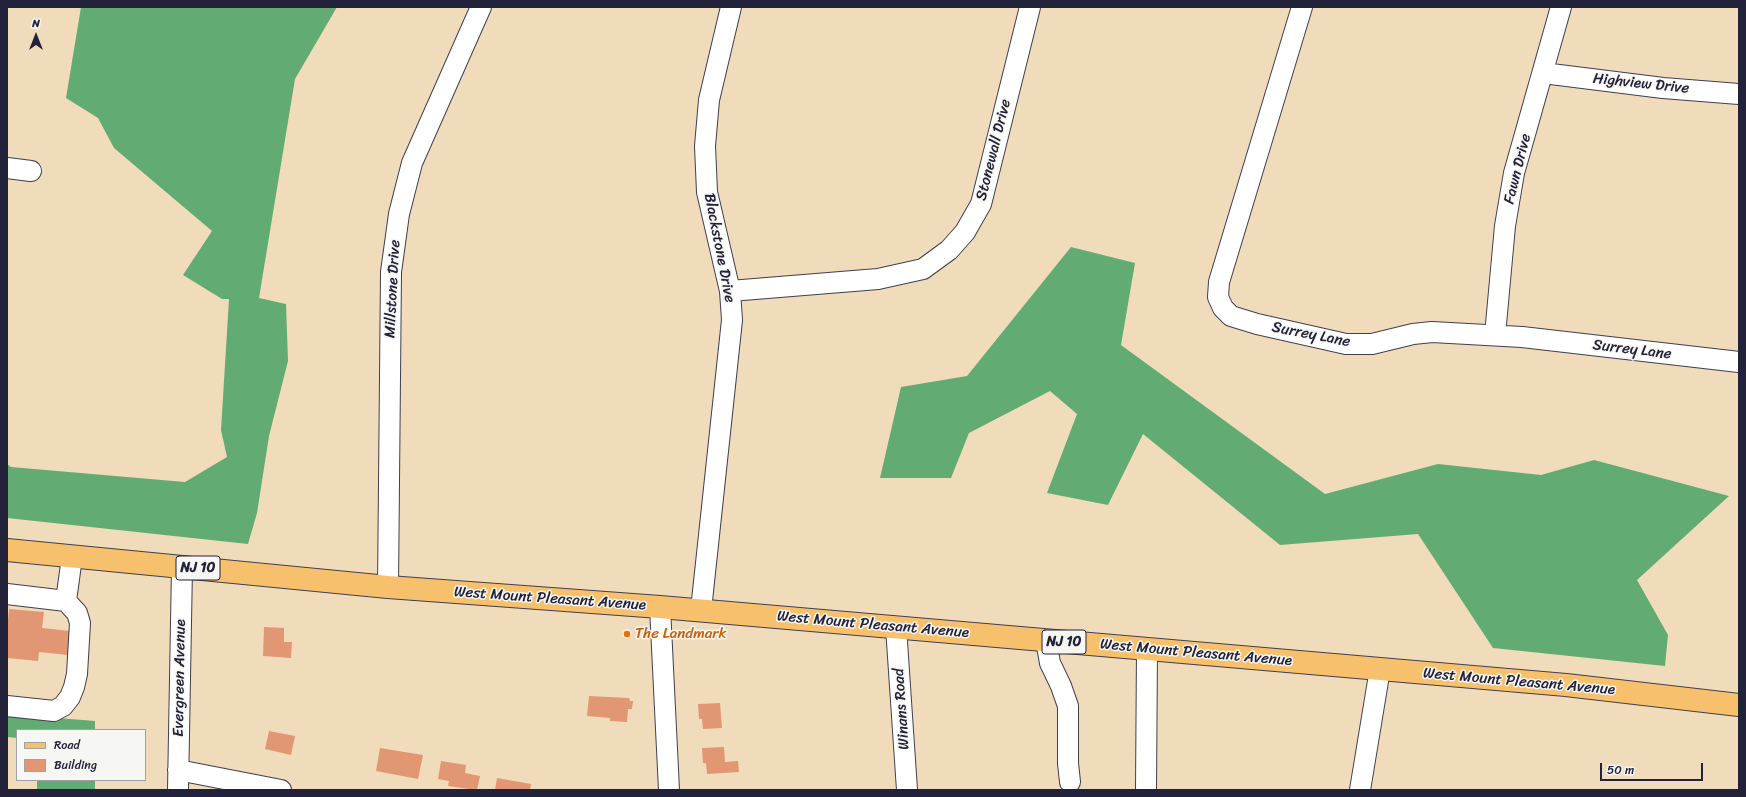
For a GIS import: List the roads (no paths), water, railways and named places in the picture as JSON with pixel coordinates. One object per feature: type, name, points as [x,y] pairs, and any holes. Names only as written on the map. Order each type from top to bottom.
[{"type":"main road","name":"West Mount Pleasant Avenue","points":[[7,550],[388,586],[701,610],[1566,685],[1739,705]]},
{"type":"street","name":"Millstone Drive","points":[[388,586],[391,272],[399,214],[412,163],[481,7]]},
{"type":"street","name":"Blackstone Drive","points":[[701,610],[732,320],[730,291],[707,192],[705,146],[709,100],[731,7]]},
{"type":"street","name":"Stonewall Drive","points":[[730,291],[878,279],[922,269],[949,250],[965,232],[981,204],[1030,7]]},
{"type":"street","name":"Surrey Lane","points":[[1302,7],[1219,282],[1218,296],[1223,308],[1232,316],[1257,324],[1346,344],[1372,344],[1413,334],[1432,332],[1495,335],[1739,362]]},
{"type":"street","name":"Fawn Drive","points":[[1495,335],[1505,226],[1514,173],[1561,7]]},
{"type":"street","name":"Highview Drive","points":[[1543,73],[1663,88],[1739,94]]},
{"type":"street","points":[[7,168],[31,171]]},
{"type":"street","points":[[66,601],[72,557]]},
{"type":"street","name":"Evergreen Avenue","points":[[178,790],[182,567]]},
{"type":"street","points":[[7,594],[66,601],[77,613],[80,624],[77,674],[70,697],[63,706],[54,711],[7,706]]},
{"type":"street","points":[[660,607],[669,790]]},
{"type":"street","name":"Winans Road","points":[[896,627],[907,790]]},
{"type":"street","points":[[1046,640],[1050,663],[1061,686],[1068,706],[1068,763],[1070,782]]},
{"type":"street","points":[[1146,790],[1147,649]]},
{"type":"street","points":[[1360,790],[1380,669]]},
{"type":"street","points":[[178,770],[281,790]]},
{"type":"place","name":"The Landmark","points":[[627,634]]}]
